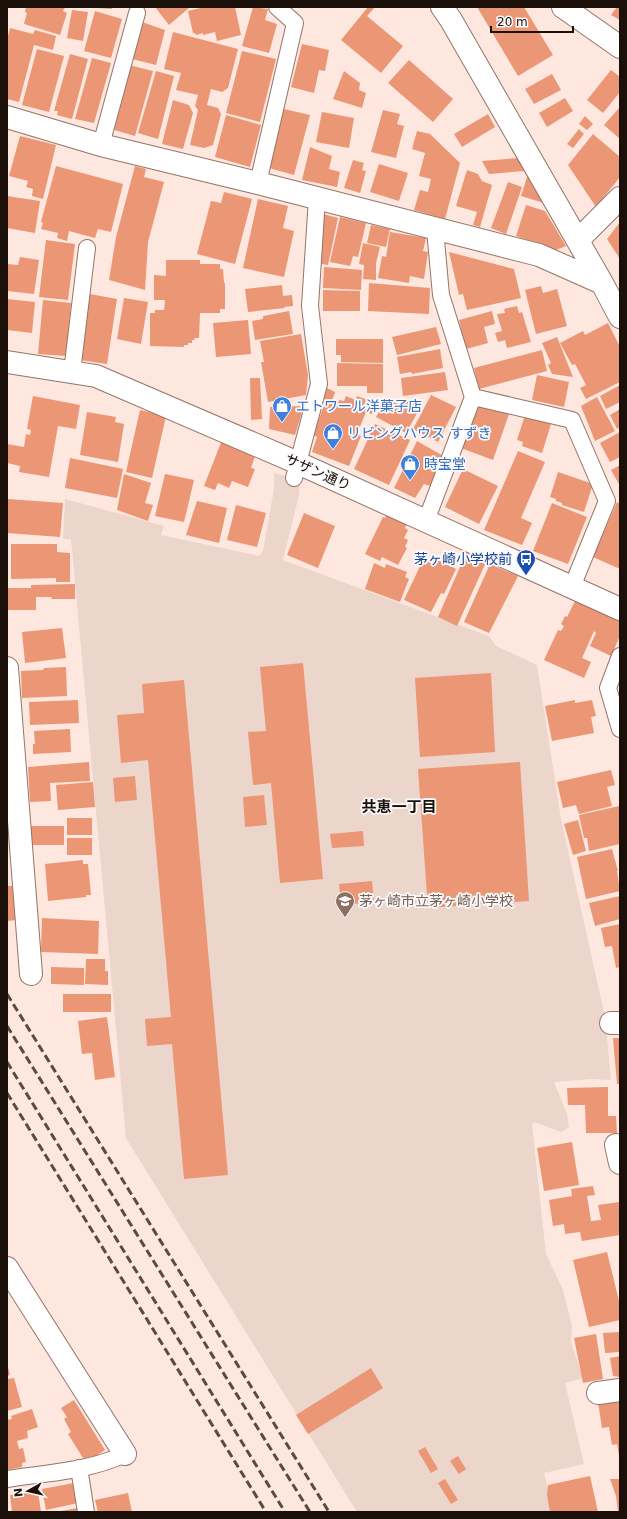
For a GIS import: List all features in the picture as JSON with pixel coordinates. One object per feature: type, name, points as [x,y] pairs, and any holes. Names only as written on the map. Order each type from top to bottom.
[{"type":"street","points":[[563,7],[620,47]]},
{"type":"street","points":[[445,8],[578,240],[620,317]]},
{"type":"street","points":[[7,118],[101,145],[258,183],[539,255],[602,283]]},
{"type":"street","points":[[578,240],[620,198]]},
{"type":"street","name":"サザン通り","points":[[7,362],[96,376],[296,471],[426,521],[620,609]]},
{"type":"street","points":[[7,668],[31,974]]},
{"type":"street","points":[[7,1268],[125,1454]]},
{"type":"street","points":[[598,1393],[620,1390]]},
{"type":"lane","points":[[258,183],[295,23],[277,7]]},
{"type":"lane","points":[[101,145],[137,12]]},
{"type":"lane","points":[[296,471],[319,384],[310,306],[317,198]]},
{"type":"lane","points":[[426,521],[473,397],[441,295],[435,229]]},
{"type":"lane","points":[[72,372],[87,248]]},
{"type":"lane","points":[[473,397],[572,420],[607,501],[572,587]]},
{"type":"lane","points":[[620,656],[608,688],[620,729]]},
{"type":"lane","points":[[7,1479],[79,1468],[110,1461],[125,1454]]},
{"type":"lane","points":[[79,1468],[86,1512]]},
{"type":"shaded area","name":"茅ヶ崎市立茅ヶ崎小学校","points":[[274,473],[300,480],[299,495],[283,560],[489,636],[496,646],[537,665],[561,819],[605,1017],[611,1080],[592,1079],[554,1082],[567,1114],[569,1127],[561,1132],[534,1122],[532,1125],[546,1254],[563,1290],[572,1326],[571,1342],[583,1378],[565,1383],[584,1464],[544,1473],[553,1512],[357,1512],[126,1138],[71,539],[63,539],[65,499],[164,526],[161,535],[259,556],[263,551],[274,489]]},
{"type":"building","points":[[26,7],[65,7],[63,11],[67,13],[60,35],[24,24],[27,13],[25,12]]},
{"type":"building","points":[[112,7],[112,9],[96,8]]},
{"type":"building","points":[[155,7],[190,7],[169,25]]},
{"type":"building","points":[[205,7],[235,7],[241,35],[217,41],[215,32],[203,35],[203,33],[196,35],[193,33],[188,11]]},
{"type":"building","points":[[253,7],[268,9],[265,20],[277,24],[269,53],[242,46]]},
{"type":"building","points":[[368,7],[375,7],[367,16],[403,46],[381,73],[341,40]]},
{"type":"building","points":[[477,7],[524,7],[553,55],[518,76]]},
{"type":"building","points":[[617,7],[620,7],[620,20],[611,15]]},
{"type":"building","points":[[72,10],[88,12],[83,41],[67,38]]},
{"type":"building","points":[[95,11],[122,19],[111,58],[84,51]]},
{"type":"building","points":[[142,22],[165,30],[156,65],[132,59]]},
{"type":"building","points":[[10,28],[33,34],[35,30],[56,36],[53,50],[34,45],[19,102],[7,99],[7,40]]},
{"type":"building","points":[[173,32],[238,49],[228,88],[222,92],[211,89],[207,105],[218,108],[221,114],[213,145],[204,148],[190,145],[198,110],[195,106],[198,95],[176,90],[181,73],[164,69]]},
{"type":"building","points":[[302,44],[329,50],[325,71],[319,70],[314,93],[291,87]]},
{"type":"building","points":[[37,49],[64,56],[49,112],[22,105]]},
{"type":"building","points":[[242,51],[276,59],[260,122],[226,113]]},
{"type":"building","points":[[70,54],[88,59],[72,119],[57,115],[58,111],[54,111]]},
{"type":"building","points":[[92,58],[111,63],[94,123],[75,119]]},
{"type":"building","points":[[409,60],[453,99],[433,122],[388,83]]},
{"type":"building","points":[[129,65],[153,71],[135,136],[111,129]]},
{"type":"building","points":[[611,70],[620,77],[620,92],[603,113],[587,100]]},
{"type":"building","points":[[156,71],[174,76],[158,139],[138,133]]},
{"type":"building","points":[[344,71],[360,83],[359,90],[366,93],[362,108],[333,99]]},
{"type":"building","points":[[552,74],[561,90],[534,104],[525,89]]},
{"type":"building","points":[[565,98],[573,111],[547,127],[539,113]]},
{"type":"building","points":[[173,100],[189,105],[193,113],[183,149],[162,144]]},
{"type":"building","points":[[620,107],[620,139],[604,125]]},
{"type":"building","points":[[284,109],[310,115],[294,175],[269,168]]},
{"type":"building","points":[[383,110],[400,114],[397,124],[404,126],[396,158],[371,152]]},
{"type":"building","points":[[322,112],[354,118],[349,148],[316,142]]},
{"type":"building","points":[[488,114],[495,127],[462,147],[454,134]]},
{"type":"building","points":[[226,115],[261,125],[250,167],[215,157]]},
{"type":"building","points":[[585,116],[593,124],[587,130],[579,124]]},
{"type":"building","points":[[579,129],[584,134],[573,148],[567,144]]},
{"type":"building","points":[[417,131],[430,134],[460,163],[445,219],[414,210],[420,190],[428,192],[431,179],[419,176],[425,153],[412,149]]},
{"type":"building","points":[[593,134],[620,157],[620,177],[596,207],[568,165]]},
{"type":"building","points":[[20,136],[56,145],[43,199],[32,196],[33,189],[26,187],[28,181],[9,176]]},
{"type":"building","points":[[310,147],[332,156],[329,169],[340,172],[337,187],[302,180]]},
{"type":"building","points":[[518,158],[524,171],[489,174],[482,161]]},
{"type":"building","points":[[353,160],[364,163],[362,170],[366,171],[360,193],[344,188]]},
{"type":"building","points":[[379,164],[408,173],[399,201],[370,192]]},
{"type":"building","points":[[56,166],[123,184],[111,232],[98,229],[95,238],[69,231],[67,241],[57,238],[58,233],[41,229],[43,223],[41,222]]},
{"type":"building","points":[[135,166],[146,169],[144,177],[164,182],[148,242],[145,290],[109,280],[116,237]]},
{"type":"building","points":[[467,170],[478,174],[482,181],[492,185],[480,227],[473,225],[477,212],[456,206]]},
{"type":"building","points":[[528,174],[544,203],[521,196]]},
{"type":"building","points":[[508,182],[522,187],[506,234],[491,228]]},
{"type":"building","points":[[224,192],[252,199],[235,264],[197,254],[211,201],[221,203]]},
{"type":"building","points":[[7,196],[40,201],[35,233],[7,228]]},
{"type":"building","points":[[258,199],[288,206],[283,228],[294,231],[284,277],[243,268]]},
{"type":"building","points":[[526,205],[545,211],[566,246],[556,250],[516,236]]},
{"type":"building","points":[[320,213],[338,218],[328,265],[316,263]]},
{"type":"building","points":[[340,217],[366,223],[358,257],[353,256],[350,266],[330,262]]},
{"type":"building","points":[[620,222],[620,259],[607,239]]},
{"type":"building","points":[[371,225],[390,229],[386,247],[367,243]]},
{"type":"building","points":[[390,232],[426,238],[423,251],[428,252],[424,279],[410,276],[409,283],[378,278],[382,256],[386,257]]},
{"type":"building","points":[[46,240],[75,244],[68,300],[39,297]]},
{"type":"building","points":[[363,243],[380,247],[376,263],[376,280],[363,279],[364,265],[359,264]]},
{"type":"building","points":[[449,252],[514,269],[521,298],[467,310],[463,294],[459,295]]},
{"type":"building","points":[[20,257],[39,260],[34,294],[7,291],[7,264],[18,265]]},
{"type":"building","points":[[166,260],[200,260],[200,264],[220,264],[220,269],[223,269],[225,283],[225,309],[220,309],[220,313],[200,313],[199,338],[194,338],[195,340],[192,340],[192,343],[184,345],[184,347],[150,346],[150,313],[155,313],[155,310],[164,310],[165,300],[154,300],[154,275],[166,276]]},
{"type":"building","points":[[324,267],[362,270],[361,290],[323,288]]},
{"type":"building","points":[[369,283],[430,288],[429,314],[368,311]]},
{"type":"building","points":[[282,285],[283,296],[292,295],[293,306],[248,312],[245,289]]},
{"type":"building","points":[[541,286],[543,293],[557,289],[567,326],[536,334],[525,290]]},
{"type":"building","points":[[323,290],[360,291],[360,311],[323,311]]},
{"type":"building","points":[[90,294],[117,299],[107,364],[80,360]]},
{"type":"building","points":[[124,298],[148,302],[141,344],[117,339]]},
{"type":"building","points":[[7,299],[35,302],[32,333],[7,330]]},
{"type":"building","points":[[43,300],[71,303],[66,356],[38,354]]},
{"type":"building","points":[[517,306],[519,313],[522,312],[531,342],[507,348],[505,340],[498,342],[495,333],[502,331],[497,314],[505,313],[504,309]]},
{"type":"building","points":[[289,311],[293,334],[255,340],[252,321],[263,319],[263,316]]},
{"type":"building","points":[[492,311],[495,324],[484,327],[488,343],[466,349],[459,320]]},
{"type":"building","points":[[248,320],[251,354],[216,357],[213,323]]},
{"type":"building","points":[[608,323],[620,347],[620,382],[586,399],[580,388],[586,385],[575,364],[572,365],[560,343],[583,331],[585,335]]},
{"type":"building","points":[[436,327],[441,344],[397,355],[392,337]]},
{"type":"building","points":[[301,334],[308,375],[306,395],[268,402],[261,362],[264,362],[260,341]]},
{"type":"building","points":[[557,337],[573,377],[552,374],[548,365],[551,363],[542,343]]},
{"type":"building","points":[[336,339],[383,339],[383,363],[341,362],[341,355],[336,355]]},
{"type":"building","points":[[440,349],[443,368],[412,374],[411,372],[400,374],[397,357]]},
{"type":"building","points":[[542,350],[547,371],[479,389],[474,368]]},
{"type":"building","points":[[337,363],[383,364],[383,393],[367,393],[367,386],[337,386]]},
{"type":"building","points":[[445,372],[448,390],[403,396],[401,378]]},
{"type":"building","points":[[537,375],[569,382],[564,407],[532,400]]},
{"type":"building","points":[[250,378],[260,378],[262,419],[251,420]]},
{"type":"building","points":[[620,385],[620,402],[606,409],[600,396]]},
{"type":"building","points":[[325,387],[335,392],[332,401],[338,404],[339,400],[344,401],[346,396],[356,400],[357,396],[376,403],[372,414],[366,412],[357,434],[361,436],[349,466],[312,452],[317,437],[313,435],[326,400],[321,398]]},
{"type":"building","points":[[431,395],[456,407],[438,442],[413,429]]},
{"type":"building","points":[[33,396],[80,405],[76,429],[58,426],[49,477],[19,472],[20,466],[7,463],[7,444],[24,447],[26,434],[30,435],[31,430],[27,429]]},
{"type":"building","points":[[597,397],[615,431],[595,441],[581,406]]},
{"type":"building","points":[[387,398],[401,406],[405,399],[420,408],[406,433],[376,417]]},
{"type":"building","points":[[478,402],[509,414],[493,460],[461,448]]},
{"type":"building","points":[[304,406],[295,435],[269,429],[270,407]]},
{"type":"building","points":[[620,409],[620,427],[617,429],[610,415]]},
{"type":"building","points":[[140,410],[166,416],[152,478],[126,472]]},
{"type":"building","points":[[87,412],[116,417],[115,422],[124,424],[118,462],[80,455]]},
{"type":"building","points":[[525,415],[551,424],[542,453],[522,446],[523,442],[517,440]]},
{"type":"building","points":[[375,424],[410,440],[389,485],[354,469]]},
{"type":"building","points":[[620,432],[620,457],[610,462],[600,443]]},
{"type":"building","points":[[222,440],[256,453],[251,468],[255,469],[248,487],[232,481],[229,488],[218,483],[215,490],[204,486]]},
{"type":"building","points":[[417,441],[445,457],[430,486],[424,484],[415,498],[394,488]]},
{"type":"building","points":[[518,451],[545,462],[521,518],[532,523],[522,545],[484,530]]},
{"type":"building","points":[[70,458],[123,469],[117,498],[65,488]]},
{"type":"building","points":[[620,465],[620,486],[611,470]]},
{"type":"building","points":[[463,469],[498,486],[479,524],[445,507]]},
{"type":"building","points":[[558,472],[593,484],[584,512],[562,505],[562,503],[556,501],[556,499],[550,497]]},
{"type":"building","points":[[124,474],[151,483],[145,503],[153,505],[148,521],[117,510]]},
{"type":"building","points":[[165,474],[194,480],[184,522],[155,516]]},
{"type":"building","points":[[8,499],[63,503],[60,537],[7,533]]},
{"type":"building","points":[[197,501],[227,508],[219,543],[186,535]]},
{"type":"building","points":[[617,502],[620,504],[620,569],[593,557]]},
{"type":"building","points":[[552,503],[587,517],[568,564],[533,551]]},
{"type":"building","points":[[236,505],[266,513],[257,547],[227,540]]},
{"type":"building","points":[[304,513],[335,526],[318,568],[287,555]]},
{"type":"building","points":[[386,515],[407,524],[405,528],[408,530],[404,538],[408,540],[405,547],[407,548],[398,565],[382,557],[380,561],[365,554],[383,517],[385,518]]},
{"type":"building","points":[[11,544],[57,544],[57,552],[70,553],[70,582],[56,582],[56,578],[11,579]]},
{"type":"building","points":[[467,551],[487,560],[457,626],[438,617]]},
{"type":"building","points":[[431,557],[456,569],[444,594],[441,593],[431,612],[404,600],[422,562],[427,564]]},
{"type":"building","points":[[374,563],[385,568],[386,564],[407,572],[405,577],[409,579],[400,602],[365,589]]},
{"type":"building","points":[[490,564],[518,576],[489,633],[464,622]]},
{"type":"building","points":[[75,584],[75,599],[51,599],[52,597],[36,597],[36,610],[8,610],[8,588],[31,588],[31,585]]},
{"type":"building","points":[[576,599],[620,619],[620,636],[611,656],[590,646],[596,633],[594,631],[582,658],[591,662],[584,678],[544,660],[558,630],[561,631],[564,626],[561,624],[565,616],[567,617]]},
{"type":"building","points":[[62,628],[66,658],[25,663],[22,632]]},
{"type":"building","points":[[303,663],[323,879],[280,883],[271,783],[253,785],[248,732],[266,731],[260,667]]},
{"type":"building","points":[[66,667],[67,696],[22,698],[21,671]]},
{"type":"building","points":[[491,673],[495,752],[420,757],[415,678]]},
{"type":"building","points":[[184,680],[228,1175],[184,1179],[172,1044],[147,1046],[145,1019],[171,1017],[148,760],[121,763],[117,715],[144,713],[142,684]]},
{"type":"building","points":[[78,700],[79,723],[30,725],[29,702]]},
{"type":"building","points":[[575,700],[575,703],[592,700],[596,716],[591,717],[594,733],[552,741],[545,706]]},
{"type":"building","points":[[70,729],[71,752],[33,754],[33,744],[35,744],[34,731]]},
{"type":"building","points":[[89,762],[90,781],[50,783],[51,801],[30,802],[28,767]]},
{"type":"building","points":[[520,762],[529,901],[428,908],[418,769]]},
{"type":"building","points":[[611,770],[615,785],[607,787],[612,806],[579,814],[576,805],[563,808],[557,782]]},
{"type":"building","points":[[135,776],[137,800],[115,802],[113,778]]},
{"type":"building","points":[[93,782],[95,807],[58,810],[56,785]]},
{"type":"building","points":[[264,795],[267,825],[245,827],[243,797]]},
{"type":"building","points":[[619,806],[620,844],[589,851],[587,838],[584,838],[579,815]]},
{"type":"building","points":[[67,818],[92,818],[92,835],[67,835]]},
{"type":"building","points":[[578,820],[586,851],[573,855],[564,824]]},
{"type":"building","points":[[31,826],[64,826],[64,845],[31,845]]},
{"type":"building","points":[[363,831],[364,846],[332,848],[330,834]]},
{"type":"building","points":[[67,838],[92,838],[92,855],[67,855]]},
{"type":"building","points":[[612,849],[618,871],[620,891],[586,899],[577,857]]},
{"type":"building","points":[[83,860],[83,864],[88,864],[91,895],[86,895],[86,897],[48,901],[45,864]]},
{"type":"building","points":[[372,881],[374,902],[341,905],[339,884]]},
{"type":"building","points":[[7,886],[13,886],[17,920],[7,921]]},
{"type":"building","points":[[620,896],[620,919],[595,926],[589,903]]},
{"type":"building","points":[[42,918],[99,921],[98,954],[41,952]]},
{"type":"building","points":[[620,924],[620,967],[616,968],[612,946],[605,947],[601,928]]},
{"type":"building","points":[[86,959],[105,959],[105,971],[108,971],[108,985],[85,984]]},
{"type":"building","points":[[51,967],[84,968],[84,985],[51,984]]},
{"type":"building","points":[[63,994],[111,994],[111,1012],[63,1012]]},
{"type":"building","points":[[107,1017],[115,1077],[95,1080],[92,1053],[82,1054],[78,1021]]},
{"type":"building","points":[[613,1038],[620,1038],[620,1084],[617,1084]]},
{"type":"building","points":[[608,1087],[608,1116],[616,1116],[617,1133],[586,1133],[585,1105],[568,1105],[567,1088]]},
{"type":"building","points":[[572,1142],[579,1185],[544,1191],[537,1148]]},
{"type":"building","points":[[593,1186],[595,1195],[587,1196],[591,1221],[601,1220],[598,1205],[619,1202],[620,1235],[582,1241],[580,1232],[565,1234],[564,1224],[553,1226],[549,1200],[572,1196],[571,1189]]},
{"type":"building","points":[[607,1252],[620,1305],[620,1320],[589,1327],[573,1260]]},
{"type":"building","points":[[620,1332],[620,1352],[605,1353],[603,1333]]},
{"type":"building","points":[[596,1334],[603,1379],[583,1383],[574,1338]]},
{"type":"building","points":[[620,1356],[620,1377],[613,1376],[610,1358]]},
{"type":"building","points":[[7,1363],[10,1375],[7,1376]]},
{"type":"building","points":[[371,1368],[383,1388],[308,1434],[296,1415]]},
{"type":"building","points":[[14,1378],[22,1407],[7,1411],[7,1379]]},
{"type":"building","points":[[620,1399],[619,1456],[617,1444],[612,1445],[609,1427],[602,1428],[598,1402]]},
{"type":"building","points":[[74,1400],[105,1450],[90,1460],[83,1458],[68,1434],[71,1432],[64,1419],[67,1417],[61,1408]]},
{"type":"building","points":[[32,1409],[38,1427],[27,1431],[28,1438],[17,1441],[19,1449],[23,1448],[26,1462],[22,1463],[22,1467],[7,1470],[7,1420],[12,1419],[11,1416]]},
{"type":"building","points":[[425,1447],[438,1469],[431,1473],[418,1451]]},
{"type":"building","points":[[458,1456],[466,1469],[459,1474],[450,1461]]},
{"type":"building","points":[[590,1476],[598,1512],[550,1512],[547,1495],[548,1485]]},
{"type":"building","points":[[445,1479],[458,1500],[451,1504],[438,1483]]},
{"type":"building","points":[[610,1479],[620,1479],[620,1512],[618,1512],[616,1496]]},
{"type":"building","points":[[74,1483],[78,1503],[46,1510],[42,1489]]},
{"type":"building","points":[[38,1492],[41,1512],[12,1512],[10,1495]]},
{"type":"building","points":[[128,1493],[132,1512],[98,1512],[95,1500]]},
{"type":"building","points":[[77,1508],[78,1512],[61,1512],[61,1511]]},
{"type":"railway","points":[[7,994],[329,1512]]},
{"type":"railway","points":[[7,1026],[310,1512]]},
{"type":"railway","points":[[7,1062],[285,1512]]},
{"type":"railway","points":[[7,1093],[266,1512]]},
{"type":"place","name":"エトワール洋菓子店","points":[[282,423]]},
{"type":"place","name":"リビングハウス すずき","points":[[333,450]]},
{"type":"place","name":"時宝堂","points":[[410,481]]},
{"type":"place","name":"茅ヶ崎小学校前","points":[[526,576]]},
{"type":"place","name":"茅ヶ崎市立茅ヶ崎小学校","points":[[345,918]]},
{"type":"district","name":"共恵一丁目","points":[[399,807]]}]
